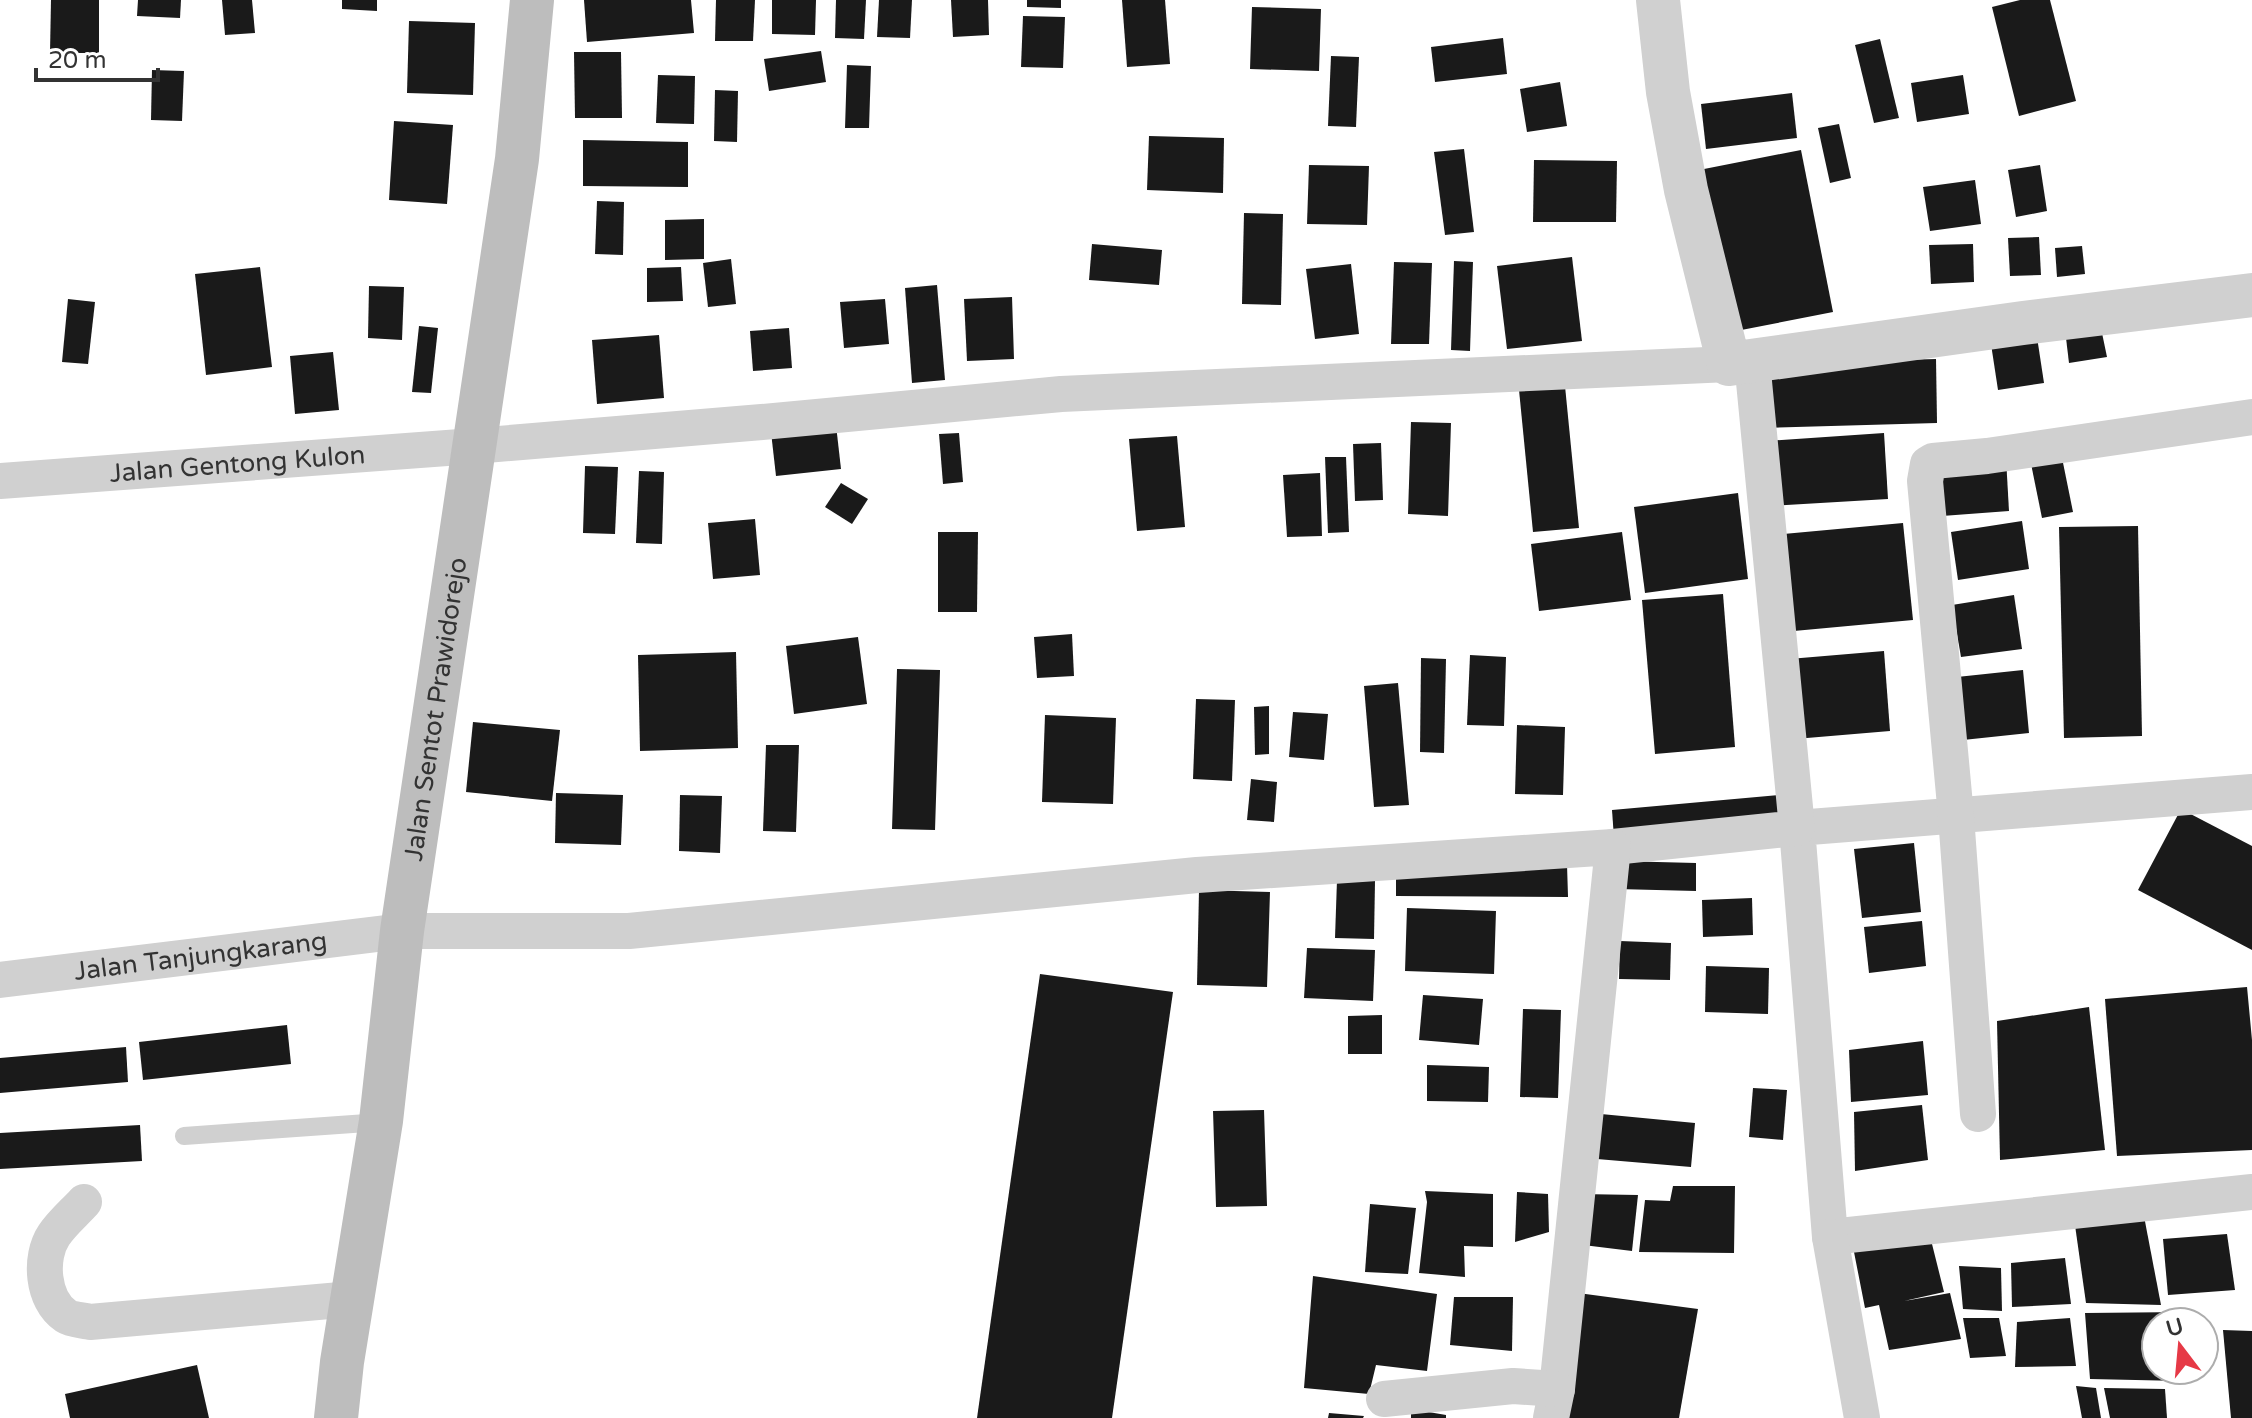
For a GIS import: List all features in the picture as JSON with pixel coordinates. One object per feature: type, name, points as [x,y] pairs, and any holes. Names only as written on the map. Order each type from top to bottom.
[{"type":"main road","name":"Jalan Sentot Prawidorejo","points":[[336,1418],[342,1362],[381,1121],[402,931],[517,159],[532,0]]},
{"type":"street","points":[[1658,0],[1668,92],[1686,190],[1740,363],[1797,828],[1830,1237],[1862,1418]]},
{"type":"street","points":[[1740,363],[2252,295]]},
{"type":"street","name":"Jalan Gentong Kulon","points":[[0,481],[474,446],[1061,394],[1740,363]]},
{"type":"street","points":[[1978,1114],[1956,816],[1925,481],[1928,464],[2252,417]]},
{"type":"street","name":"Jalan Tanjungkarang","points":[[0,980],[402,931],[629,931],[1197,875],[1613,847],[1797,828],[2252,792]]},
{"type":"street","points":[[1384,1399],[1513,1386],[1554,1403],[1613,847]]},
{"type":"street","points":[[1830,1237],[2252,1192]]},
{"type":"street","points":[[84,1202],[53,1237],[44,1257],[53,1304],[67,1317],[90,1322],[352,1299]]},
{"type":"lane","points":[[184,1136],[381,1121]]},
{"type":"building","points":[[51,0],[99,0],[99,53],[50,53]]},
{"type":"building","points":[[138,0],[181,0],[180,18],[137,16]]},
{"type":"building","points":[[222,0],[252,0],[255,33],[225,35]]},
{"type":"building","points":[[342,0],[377,0],[377,11],[342,9]]},
{"type":"building","points":[[584,0],[691,0],[694,33],[587,42]]},
{"type":"building","points":[[716,0],[755,0],[753,41],[715,41]]},
{"type":"building","points":[[772,0],[816,0],[815,35],[772,34]]},
{"type":"building","points":[[836,0],[866,0],[864,39],[835,38]]},
{"type":"building","points":[[879,0],[912,0],[910,38],[877,37]]},
{"type":"building","points":[[951,0],[988,0],[989,35],[953,37]]},
{"type":"building","points":[[1027,0],[1061,0],[1061,8],[1027,7]]},
{"type":"building","points":[[1122,0],[1165,0],[1170,64],[1127,67]]},
{"type":"building","points":[[2020,0],[2050,0],[2076,101],[2019,116],[1992,7]]},
{"type":"building","points":[[1252,7],[1321,9],[1319,71],[1250,69]]},
{"type":"building","points":[[1023,16],[1065,17],[1063,68],[1021,67]]},
{"type":"building","points":[[409,21],[475,23],[473,95],[407,93]]},
{"type":"building","points":[[1503,38],[1507,74],[1435,82],[1431,47]]},
{"type":"building","points":[[1880,39],[1899,118],[1874,123],[1855,45]]},
{"type":"building","points":[[821,51],[826,82],[769,91],[764,59]]},
{"type":"building","points":[[574,52],[621,52],[622,118],[575,118]]},
{"type":"building","points":[[1331,56],[1359,57],[1356,127],[1328,126]]},
{"type":"building","points":[[847,65],[871,66],[869,128],[845,128]]},
{"type":"building","points":[[152,70],[184,71],[182,121],[151,120]]},
{"type":"building","points":[[658,75],[695,76],[694,124],[656,123]]},
{"type":"building","points":[[1963,75],[1969,114],[1917,122],[1911,83]]},
{"type":"building","points":[[1560,82],[1567,126],[1527,132],[1520,89]]},
{"type":"building","points":[[715,90],[738,91],[737,142],[714,141]]},
{"type":"building","points":[[1792,93],[1797,138],[1706,149],[1701,104]]},
{"type":"building","points":[[394,121],[453,125],[447,204],[389,200]]},
{"type":"building","points":[[1839,124],[1851,178],[1830,183],[1818,128]]},
{"type":"building","points":[[1149,136],[1224,138],[1223,193],[1147,190]]},
{"type":"building","points":[[583,140],[688,142],[688,187],[583,186]]},
{"type":"building","points":[[1464,149],[1474,232],[1445,235],[1434,152]]},
{"type":"building","points":[[1801,150],[1833,312],[1731,332],[1699,170]]},
{"type":"building","points":[[1534,160],[1617,161],[1616,222],[1533,222]]},
{"type":"building","points":[[1309,165],[1369,166],[1367,225],[1307,224]]},
{"type":"building","points":[[2040,165],[2047,211],[2016,217],[2008,170]]},
{"type":"building","points":[[1975,180],[1981,224],[1930,231],[1923,187]]},
{"type":"building","points":[[597,201],[624,202],[623,255],[595,254]]},
{"type":"building","points":[[1244,213],[1283,214],[1281,305],[1242,304]]},
{"type":"building","points":[[704,219],[704,259],[665,260],[665,220]]},
{"type":"building","points":[[2039,237],[2041,275],[2010,276],[2008,238]]},
{"type":"building","points":[[1092,244],[1162,250],[1159,285],[1089,280]]},
{"type":"building","points":[[1973,244],[1974,282],[1931,284],[1929,245]]},
{"type":"building","points":[[2082,246],[2085,274],[2057,277],[2055,248]]},
{"type":"building","points":[[1572,257],[1582,341],[1507,349],[1497,266]]},
{"type":"building","points":[[731,259],[736,304],[708,307],[703,263]]},
{"type":"building","points":[[1454,261],[1473,262],[1470,351],[1451,350]]},
{"type":"building","points":[[1394,262],[1432,263],[1429,344],[1391,344]]},
{"type":"building","points":[[1351,264],[1359,334],[1315,339],[1306,269]]},
{"type":"building","points":[[260,267],[272,367],[206,375],[195,274]]},
{"type":"building","points":[[681,267],[683,301],[647,302],[647,268]]},
{"type":"building","points":[[937,285],[945,380],[912,383],[905,288]]},
{"type":"building","points":[[369,286],[404,287],[402,340],[368,338]]},
{"type":"building","points":[[1012,297],[1014,359],[967,361],[964,299]]},
{"type":"building","points":[[68,299],[95,302],[88,364],[62,362]]},
{"type":"building","points":[[885,299],[889,344],[844,348],[840,302]]},
{"type":"building","points":[[419,326],[438,328],[431,393],[412,392]]},
{"type":"building","points":[[789,328],[792,368],[753,371],[750,331]]},
{"type":"building","points":[[2102,333],[2107,357],[2069,363],[2066,338]]},
{"type":"building","points":[[659,335],[664,398],[597,404],[592,340]]},
{"type":"building","points":[[2037,337],[2044,383],[1998,390],[1991,344]]},
{"type":"building","points":[[333,352],[339,410],[295,414],[290,356]]},
{"type":"building","points":[[1936,359],[1937,423],[1760,428],[1759,364]]},
{"type":"building","points":[[1565,386],[1579,528],[1533,532],[1519,390]]},
{"type":"building","points":[[1411,422],[1451,423],[1448,516],[1408,514]]},
{"type":"building","points":[[836,425],[841,469],[776,476],[771,432]]},
{"type":"building","points":[[959,433],[963,482],[943,484],[939,434]]},
{"type":"building","points":[[1884,433],[1888,499],[1769,506],[1765,441]]},
{"type":"building","points":[[1177,436],[1185,527],[1137,531],[1129,439]]},
{"type":"building","points":[[1381,443],[1383,500],[1355,501],[1353,444]]},
{"type":"building","points":[[2060,448],[2073,512],[2042,518],[2029,454]]},
{"type":"building","points":[[1325,457],[1346,457],[1349,532],[1328,533]]},
{"type":"building","points":[[2006,458],[2009,511],[1942,516],[1938,464]]},
{"type":"building","points":[[585,466],[618,467],[615,534],[583,533]]},
{"type":"building","points":[[639,471],[664,472],[662,544],[636,543]]},
{"type":"building","points":[[1320,473],[1322,536],[1287,537],[1283,475]]},
{"type":"building","points":[[841,483],[868,499],[852,524],[825,507]]},
{"type":"building","points":[[1738,493],[1748,579],[1645,593],[1634,507]]},
{"type":"building","points":[[755,519],[760,575],[713,579],[708,523]]},
{"type":"building","points":[[2022,521],[2029,569],[1958,580],[1951,532]]},
{"type":"building","points":[[1903,523],[1913,620],[1783,632],[1773,535]]},
{"type":"building","points":[[2138,526],[2142,736],[2064,738],[2059,527]]},
{"type":"building","points":[[938,532],[978,532],[977,612],[938,612]]},
{"type":"building","points":[[1622,532],[1631,600],[1539,611],[1531,544]]},
{"type":"building","points":[[1723,594],[1735,747],[1655,754],[1642,600]]},
{"type":"building","points":[[2014,595],[2022,649],[1961,657],[1952,605]]},
{"type":"building","points":[[1072,634],[1074,676],[1037,678],[1034,637]]},
{"type":"building","points":[[858,637],[867,704],[794,714],[786,646]]},
{"type":"building","points":[[1884,651],[1890,731],[1795,739],[1789,659]]},
{"type":"building","points":[[736,652],[738,748],[640,751],[638,655]]},
{"type":"building","points":[[1470,655],[1506,657],[1504,726],[1467,725]]},
{"type":"building","points":[[1421,658],[1446,659],[1444,753],[1420,752]]},
{"type":"building","points":[[897,669],[940,670],[935,830],[892,829]]},
{"type":"building","points":[[2023,670],[2029,733],[1963,740],[1957,677]]},
{"type":"building","points":[[1398,683],[1409,805],[1374,807],[1364,686]]},
{"type":"building","points":[[1196,699],[1235,700],[1232,781],[1193,779]]},
{"type":"building","points":[[1269,706],[1269,754],[1255,755],[1254,707]]},
{"type":"building","points":[[1293,712],[1328,714],[1324,760],[1289,757]]},
{"type":"building","points":[[1045,715],[1116,718],[1113,804],[1042,802]]},
{"type":"building","points":[[473,722],[560,730],[552,801],[466,792]]},
{"type":"building","points":[[1517,725],[1565,727],[1563,795],[1515,794]]},
{"type":"building","points":[[766,745],[799,745],[796,832],[763,831]]},
{"type":"building","points":[[1251,779],[1277,782],[1274,822],[1247,820]]},
{"type":"building","points":[[556,793],[623,795],[621,845],[555,843]]},
{"type":"building","points":[[680,795],[722,796],[720,853],[679,851]]},
{"type":"building","points":[[1779,795],[1781,823],[1614,838],[1612,810]]},
{"type":"building","points":[[2181,809],[2252,846],[2252,950],[2138,890]]},
{"type":"building","points":[[1914,843],[1921,912],[1862,918],[1854,849]]},
{"type":"building","points":[[1618,861],[1696,863],[1696,891],[1617,889]]},
{"type":"building","points":[[1396,865],[1567,865],[1568,897],[1396,896]]},
{"type":"building","points":[[1337,880],[1375,881],[1374,939],[1335,938]]},
{"type":"building","points":[[1199,890],[1270,892],[1267,987],[1197,985]]},
{"type":"building","points":[[1752,898],[1753,935],[1703,937],[1702,900]]},
{"type":"building","points":[[1407,908],[1496,911],[1494,974],[1405,971]]},
{"type":"building","points":[[1922,921],[1926,966],[1869,973],[1864,927]]},
{"type":"building","points":[[1620,941],[1671,943],[1670,980],[1619,979]]},
{"type":"building","points":[[1307,948],[1375,950],[1373,1001],[1304,998]]},
{"type":"building","points":[[1706,966],[1769,968],[1768,1014],[1705,1012]]},
{"type":"building","points":[[1040,974],[1173,992],[1112,1418],[977,1418]]},
{"type":"building","points":[[2247,987],[2252,1040],[2252,1150],[2117,1156],[2105,999]]},
{"type":"building","points":[[1423,995],[1483,999],[1479,1045],[1419,1040]]},
{"type":"building","points":[[2089,1007],[2105,1150],[2000,1160],[1997,1021]]},
{"type":"building","points":[[1523,1009],[1561,1010],[1558,1098],[1520,1097]]},
{"type":"building","points":[[1382,1015],[1382,1054],[1348,1054],[1348,1016]]},
{"type":"building","points":[[287,1025],[291,1064],[143,1080],[139,1042]]},
{"type":"building","points":[[1923,1041],[1928,1095],[1851,1102],[1849,1050]]},
{"type":"building","points":[[126,1047],[128,1082],[0,1093],[0,1058]]},
{"type":"building","points":[[1427,1065],[1489,1067],[1488,1102],[1427,1101]]},
{"type":"building","points":[[1753,1088],[1787,1090],[1783,1140],[1749,1137]]},
{"type":"building","points":[[1922,1105],[1928,1160],[1855,1171],[1854,1112]]},
{"type":"building","points":[[1264,1110],[1267,1206],[1216,1207],[1213,1111]]},
{"type":"building","points":[[1601,1114],[1695,1123],[1691,1167],[1597,1159]]},
{"type":"building","points":[[140,1125],[142,1161],[0,1169],[0,1133]]},
{"type":"building","points":[[1673,1186],[1735,1186],[1734,1253],[1639,1252],[1645,1200],[1670,1201]]},
{"type":"building","points":[[1425,1191],[1493,1194],[1493,1247],[1464,1246],[1465,1277],[1419,1273],[1427,1202]]},
{"type":"building","points":[[1517,1192],[1548,1194],[1549,1232],[1515,1242]]},
{"type":"building","points":[[1580,1194],[1638,1195],[1632,1251],[1575,1244]]},
{"type":"building","points":[[1370,1204],[1416,1208],[1408,1274],[1365,1272]]},
{"type":"building","points":[[2073,1211],[2143,1211],[2161,1305],[2086,1303]]},
{"type":"building","points":[[2227,1234],[2235,1290],[2168,1295],[2163,1239]]},
{"type":"building","points":[[1931,1240],[1944,1292],[1904,1301],[1950,1293],[1961,1339],[1889,1350],[1879,1305],[1865,1308],[1854,1252]]},
{"type":"building","points":[[2065,1258],[2071,1304],[2012,1307],[2011,1263]]},
{"type":"building","points":[[1959,1266],[2001,1268],[2002,1311],[1963,1309]]},
{"type":"building","points":[[1313,1276],[1437,1294],[1427,1371],[1376,1365],[1369,1394],[1304,1388]]},
{"type":"building","points":[[1578,1293],[1698,1309],[1679,1418],[1554,1418]]},
{"type":"building","points":[[1454,1297],[1513,1297],[1512,1351],[1450,1345]]},
{"type":"building","points":[[2140,1312],[2140,1380],[2090,1379],[2085,1313]]},
{"type":"building","points":[[1963,1318],[1999,1318],[2006,1356],[1970,1358]]},
{"type":"building","points":[[2070,1318],[2076,1366],[2015,1367],[2017,1322]]},
{"type":"building","points":[[2223,1330],[2252,1331],[2252,1418],[2231,1418]]},
{"type":"building","points":[[197,1365],[209,1418],[70,1418],[65,1394]]},
{"type":"building","points":[[2076,1386],[2096,1388],[2101,1418],[2082,1418]]},
{"type":"building","points":[[2104,1388],[2165,1389],[2167,1418],[2110,1418]]},
{"type":"building","points":[[1411,1409],[1446,1415],[1446,1418],[1411,1418]]},
{"type":"building","points":[[1329,1413],[1364,1416],[1328,1418]]}]
